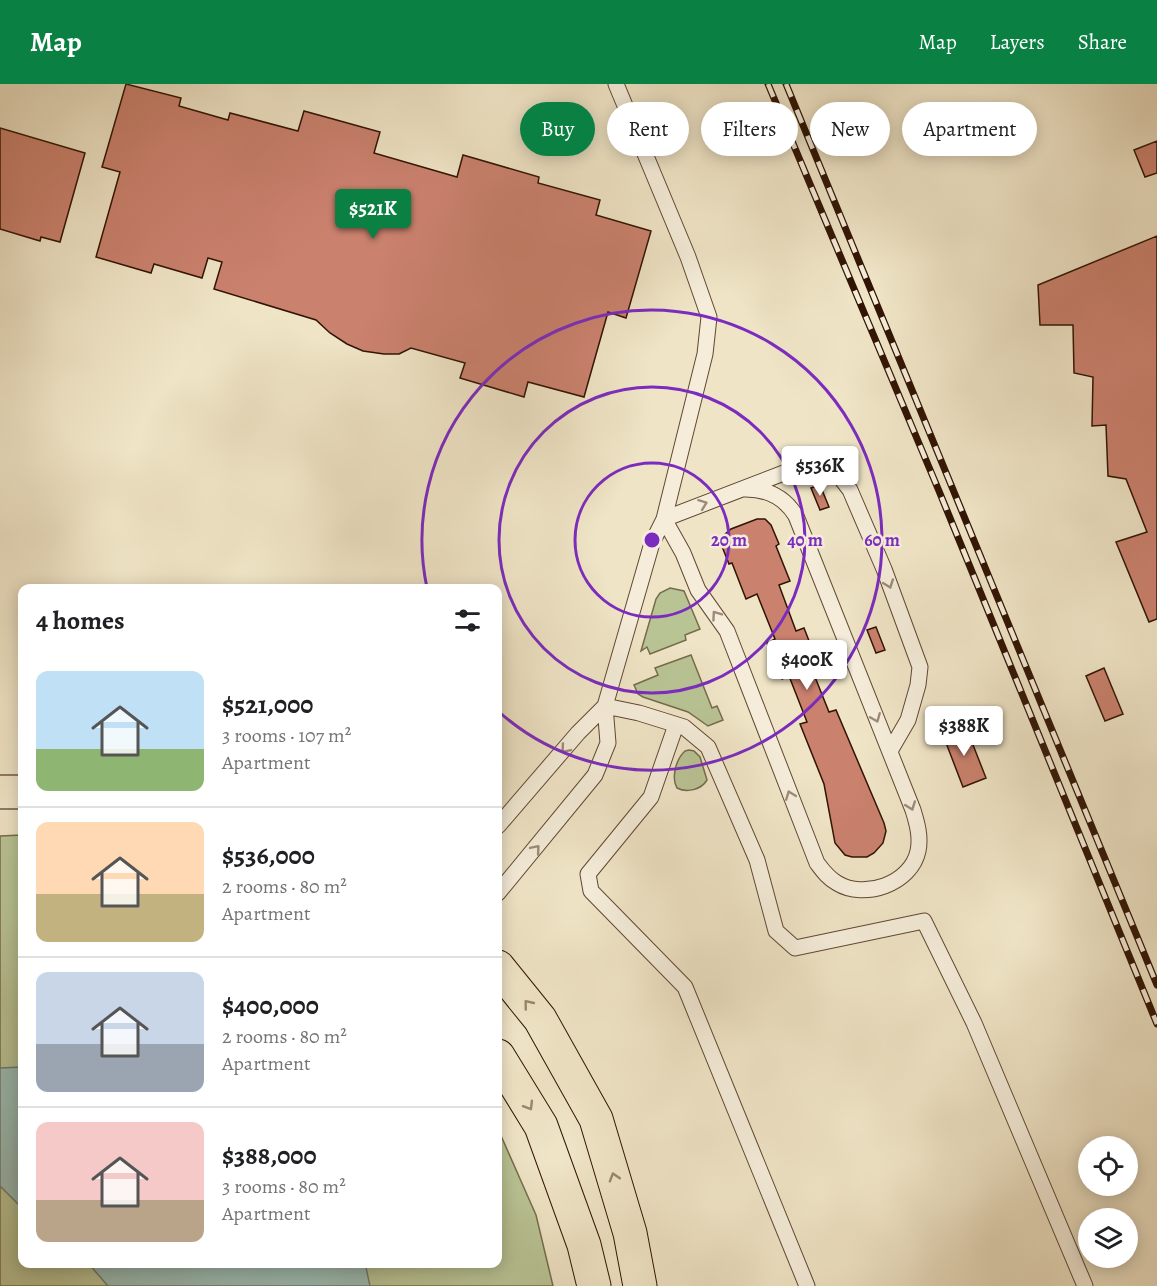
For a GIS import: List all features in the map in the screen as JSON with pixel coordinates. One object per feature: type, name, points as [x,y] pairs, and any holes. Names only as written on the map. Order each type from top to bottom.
[{"type":"main road","points":[[0,792],[18,792]]},
{"type":"main road","points":[[502,972],[540,1019],[596,1119],[630,1233],[640,1286]]},
{"type":"main road","points":[[502,1063],[541,1126],[584,1245],[594,1286]]},
{"type":"lane","points":[[502,888],[595,775],[608,743],[605,706],[652,543],[664,519],[705,354],[709,317],[688,257],[616,84]]},
{"type":"lane","points":[[664,519],[816,462],[833,468],[850,490],[884,569],[920,667],[918,685],[908,720],[890,751]]},
{"type":"lane","points":[[664,519],[683,553],[698,590],[727,632],[817,862],[826,875],[838,884],[854,889],[871,890],[887,886],[902,877],[912,866],[918,853],[917,823],[796,516],[784,501],[775,495],[753,489],[742,489]]},
{"type":"lane","points":[[605,706],[639,713],[684,727],[708,747],[757,860],[776,931],[795,948],[924,921],[974,1023],[1085,1286]]},
{"type":"lane","points":[[502,821],[578,733],[605,706]]},
{"type":"lane","points":[[676,725],[651,797],[588,874],[591,891],[685,987],[807,1286]]},
{"type":"green space","points":[[670,588],[684,591],[700,629],[685,635],[686,640],[650,654],[647,647],[641,651],[656,599],[660,593]]},
{"type":"green space","points":[[691,655],[712,708],[717,706],[723,720],[708,726],[688,712],[643,697],[638,694],[634,685],[658,675],[655,668]]},
{"type":"green space","points":[[685,751],[694,751],[700,757],[707,780],[694,790],[677,788],[675,784],[675,769],[679,759]]},
{"type":"green space","points":[[18,835],[18,1268],[502,1268],[502,1138],[536,1215],[553,1286],[0,1286],[0,836]]},
{"type":"water","points":[[18,1067],[18,1204],[0,1186],[0,1068]]},
{"type":"water","points":[[92,1268],[366,1268],[370,1286],[108,1286]]},
{"type":"building","points":[[126,84],[181,98],[179,106],[228,120],[230,113],[298,131],[304,111],[380,132],[374,153],[457,177],[463,155],[539,177],[538,183],[600,200],[596,215],[651,231],[626,318],[608,312],[584,397],[528,382],[524,397],[460,378],[465,363],[411,348],[399,354],[363,351],[330,333],[316,320],[214,289],[222,262],[208,258],[202,278],[154,264],[151,273],[96,257],[120,172],[102,167]]},
{"type":"building","points":[[0,128],[85,153],[60,242],[41,237],[40,241],[0,229]]},
{"type":"building","points":[[1157,141],[1157,173],[1145,177],[1134,150]]},
{"type":"building","points":[[1157,236],[1157,619],[1149,622],[1116,542],[1147,532],[1126,479],[1108,476],[1106,425],[1092,426],[1093,377],[1074,373],[1073,325],[1040,325],[1038,285]]},
{"type":"building","points":[[820,485],[829,507],[820,510],[811,488]]},
{"type":"building","points":[[757,519],[765,519],[771,525],[779,544],[776,546],[790,581],[779,585],[796,631],[804,628],[818,664],[811,667],[829,712],[836,710],[884,823],[886,831],[883,843],[867,857],[845,855],[835,843],[824,784],[800,724],[807,722],[789,676],[782,679],[767,643],[775,639],[757,594],[746,599],[732,563],[729,564],[721,544],[723,536],[731,529]]},
{"type":"building","points":[[876,627],[885,650],[876,653],[867,630]]},
{"type":"building","points":[[1104,668],[1123,714],[1105,721],[1086,676]]},
{"type":"building","points":[[966,727],[986,778],[963,787],[943,735]]},
{"type":"railway","points":[[768,84],[939,491],[1157,1024]]},
{"type":"railway","points":[[786,84],[1157,985]]}]
